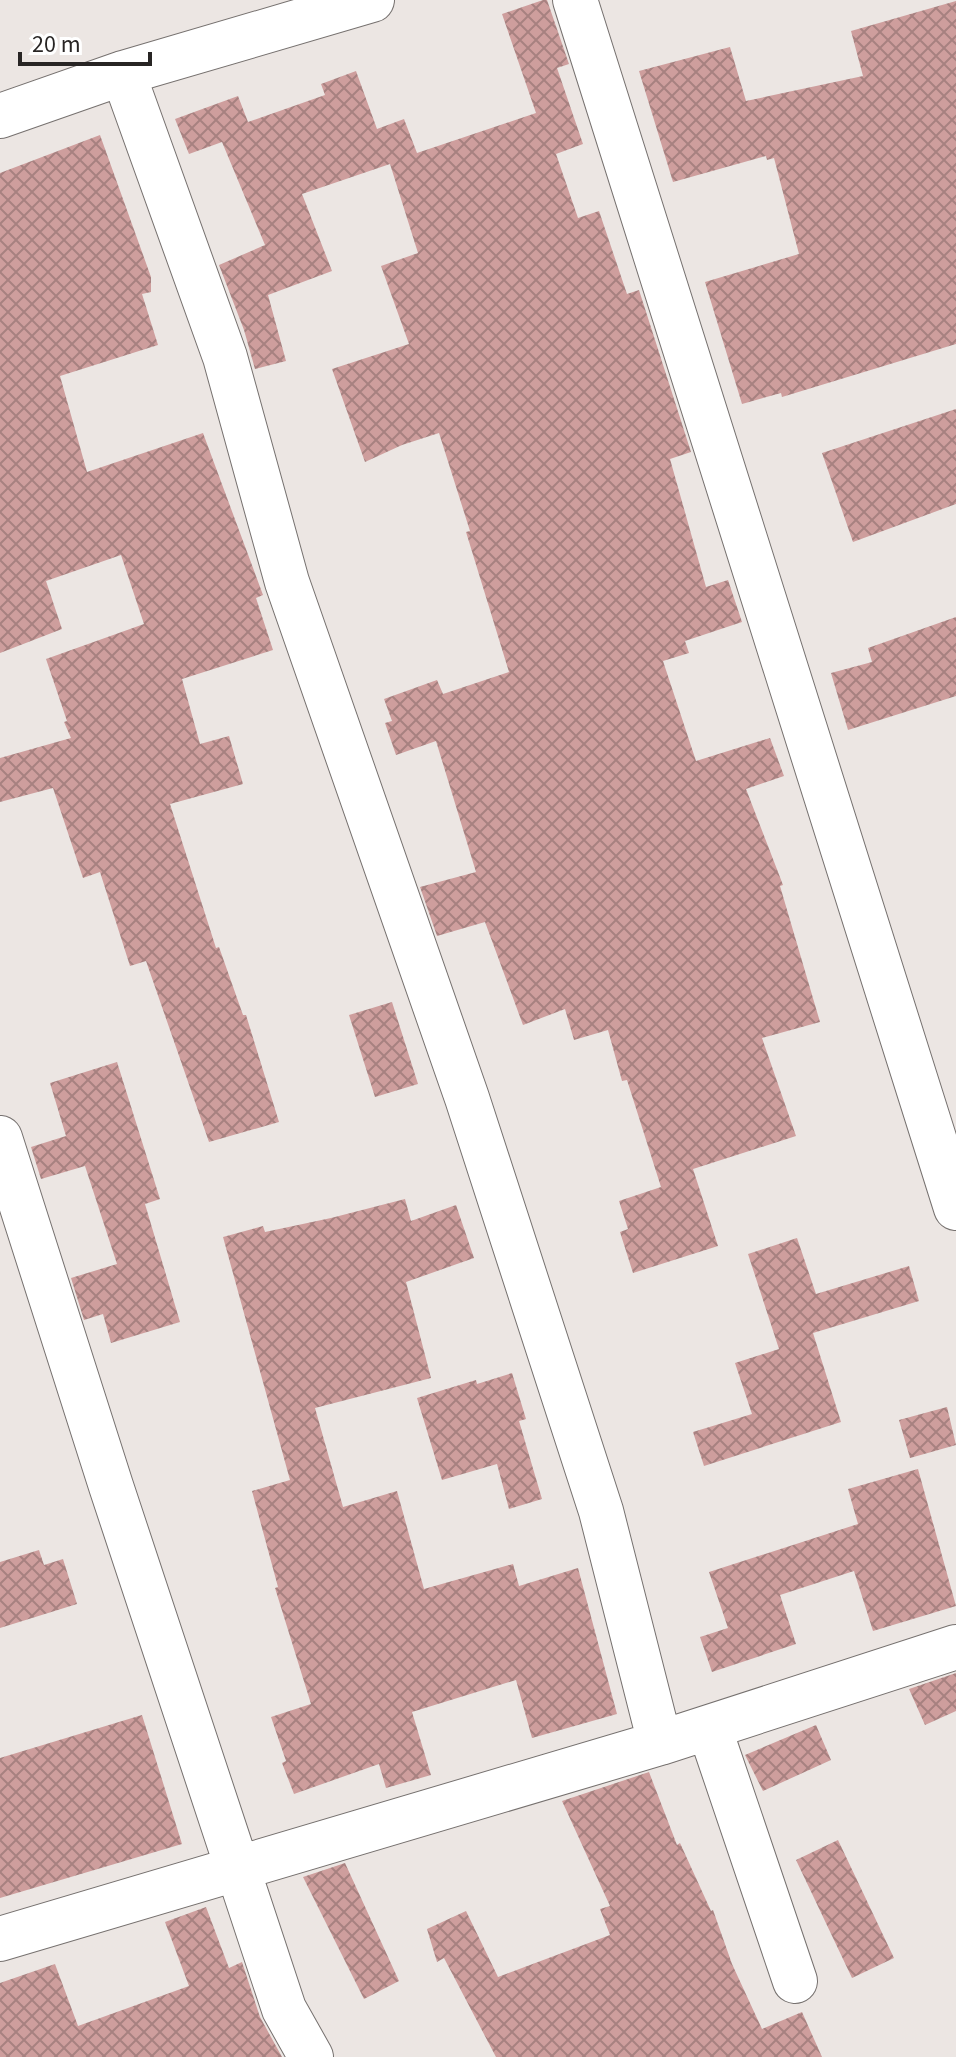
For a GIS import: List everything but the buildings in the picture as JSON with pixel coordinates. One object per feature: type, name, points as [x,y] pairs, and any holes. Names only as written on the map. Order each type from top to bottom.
[{"type":"street","points":[[0,116],[123,73],[372,0]]},
{"type":"street","points":[[575,0],[949,1160],[956,1208]]},
{"type":"street","points":[[123,73],[225,357],[287,582],[467,1098],[601,1511],[660,1743]]},
{"type":"street","points":[[0,1138],[284,2009],[311,2057]]},
{"type":"street","points":[[0,1939],[660,1743],[956,1647]]},
{"type":"street","points":[[709,1727],[795,1981]]}]
